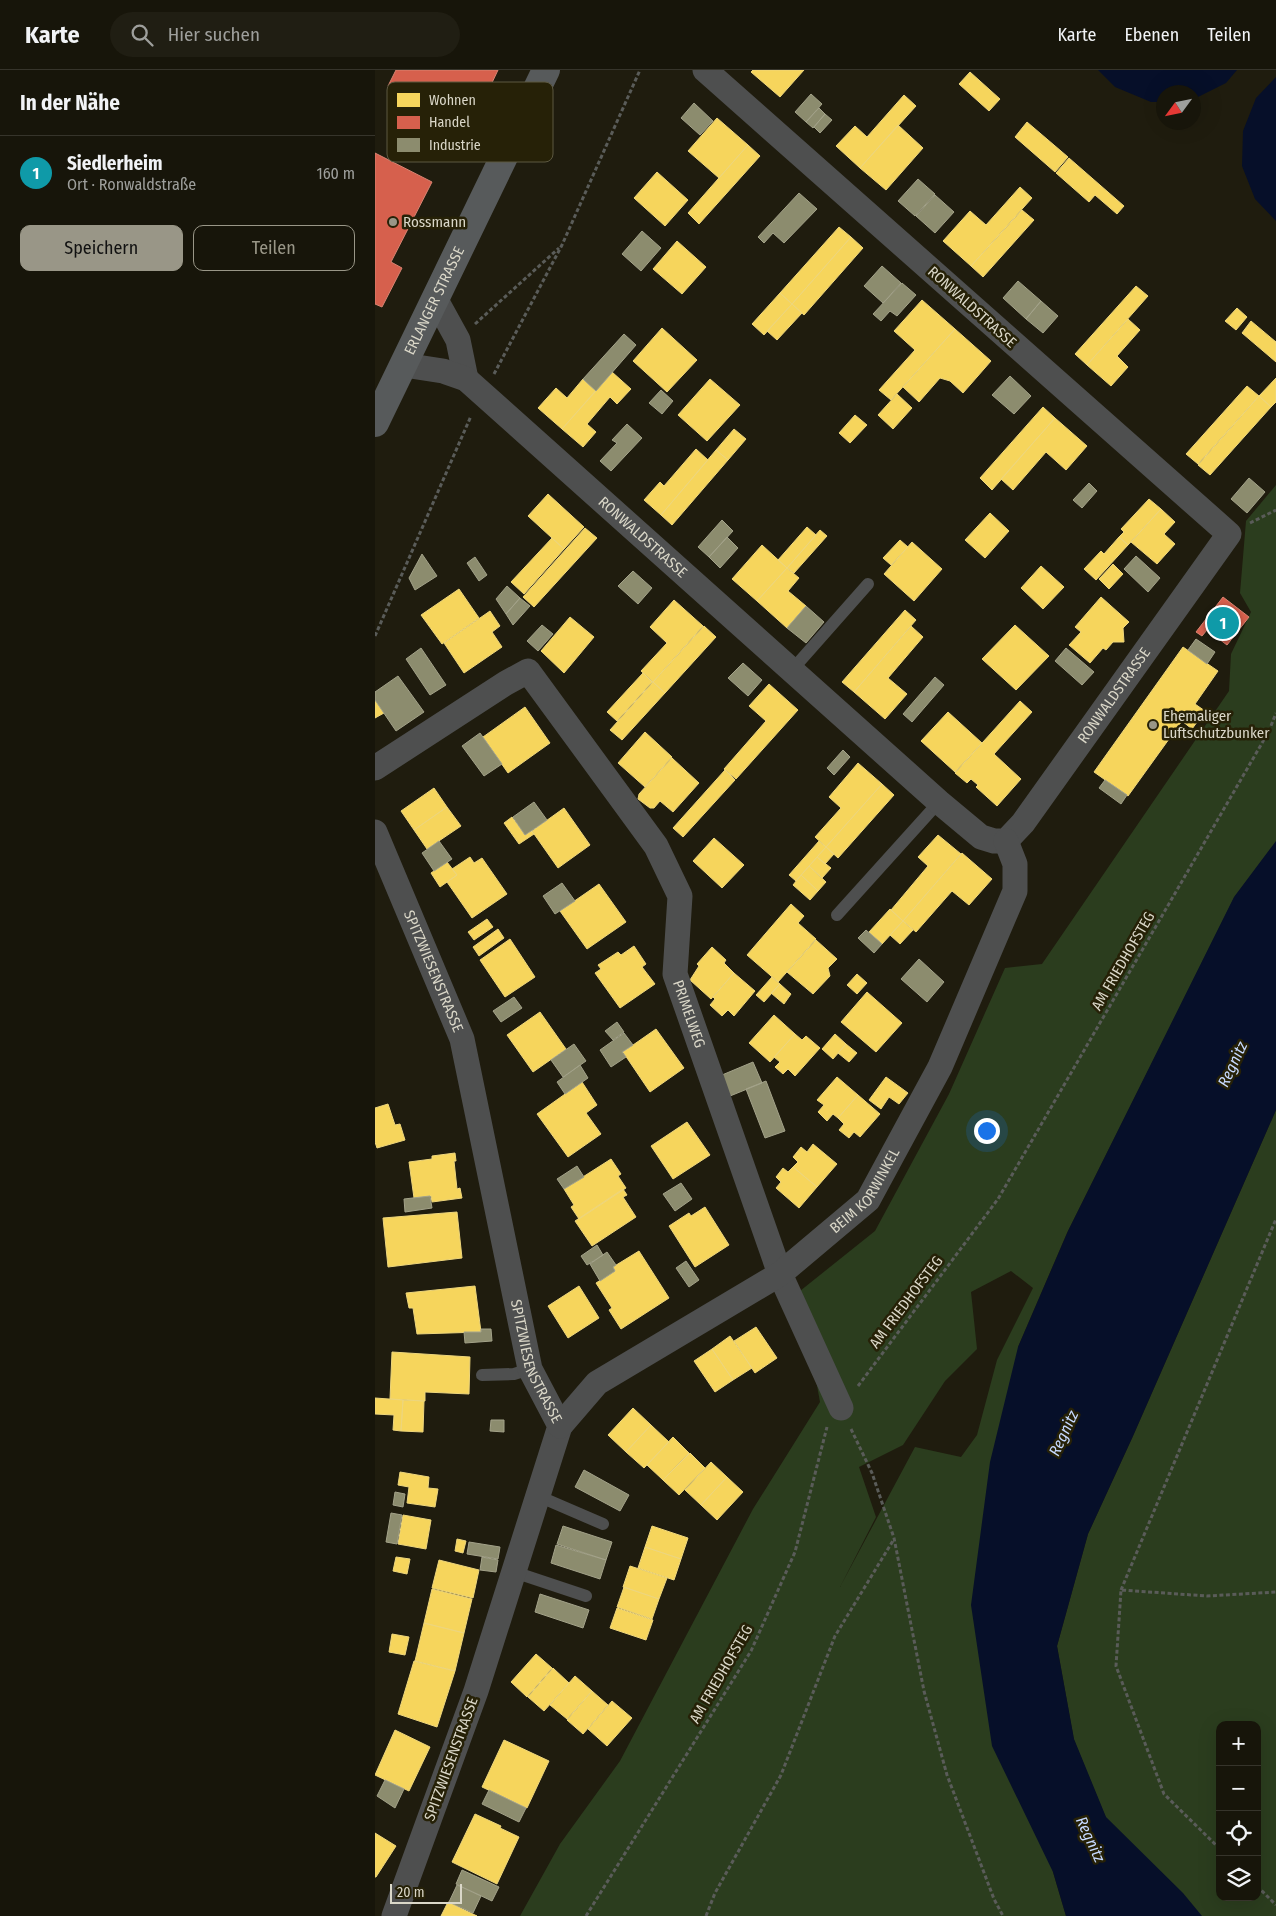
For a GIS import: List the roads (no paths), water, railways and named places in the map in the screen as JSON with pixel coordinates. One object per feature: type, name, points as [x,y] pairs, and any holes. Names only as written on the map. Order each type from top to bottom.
[{"type":"main road","name":"ERLANGER STRASSE","points":[[540,82],[546,70]]},
{"type":"main road","name":"ERLANGER STRASSE","points":[[375,423],[437,300],[502,162]]},
{"type":"street","name":"RONWALDSTRASSE","points":[[404,365],[443,371],[474,387],[939,802],[981,837],[993,841],[1006,841],[1023,823],[1229,534],[705,70]]},
{"type":"street","points":[[437,300],[458,340],[474,387]]},
{"type":"street","name":"PRIMELWEG","points":[[375,768],[506,682],[528,671],[656,846],[680,896],[675,974],[780,1274],[841,1408]]},
{"type":"street","name":"SPITZWIESENSTRASSE","points":[[375,832],[462,1039],[530,1369],[560,1426],[476,1692],[394,1916]]},
{"type":"street","name":"BEIM KORWINKEL","points":[[560,1426],[597,1383],[780,1274],[868,1200],[940,1068],[1015,891],[1015,864],[1006,841]]},
{"type":"lane","points":[[792,670],[868,584]]},
{"type":"lane","points":[[837,915],[939,802]]},
{"type":"lane","points":[[482,1375],[514,1374],[530,1369]]},
{"type":"lane","points":[[538,1496],[603,1524]]},
{"type":"lane","points":[[514,1572],[586,1596]]},
{"type":"water","points":[[1098,70],[1237,70],[1226,83],[1201,96],[1201,85],[1156,85],[1156,102],[1151,102],[1115,87]]},
{"type":"water","points":[[1276,77],[1276,221],[1255,199],[1242,166],[1243,131],[1256,98]]},
{"type":"water","name":"Regnitz","points":[[1276,841],[1276,1110],[1088,1534],[1057,1646],[1074,1739],[1106,1817],[1183,1893],[1202,1916],[1066,1916],[1053,1872],[992,1746],[971,1605],[990,1462],[1018,1347],[1068,1231],[1234,897]]},
{"type":"place","name":"Rossmann","points":[[393,222]]},
{"type":"place","name":"Siedlerheim","points":[[1223,623]]},
{"type":"place","name":"Ehemaliger Luftschutzbunker","points":[[1153,725]]}]
